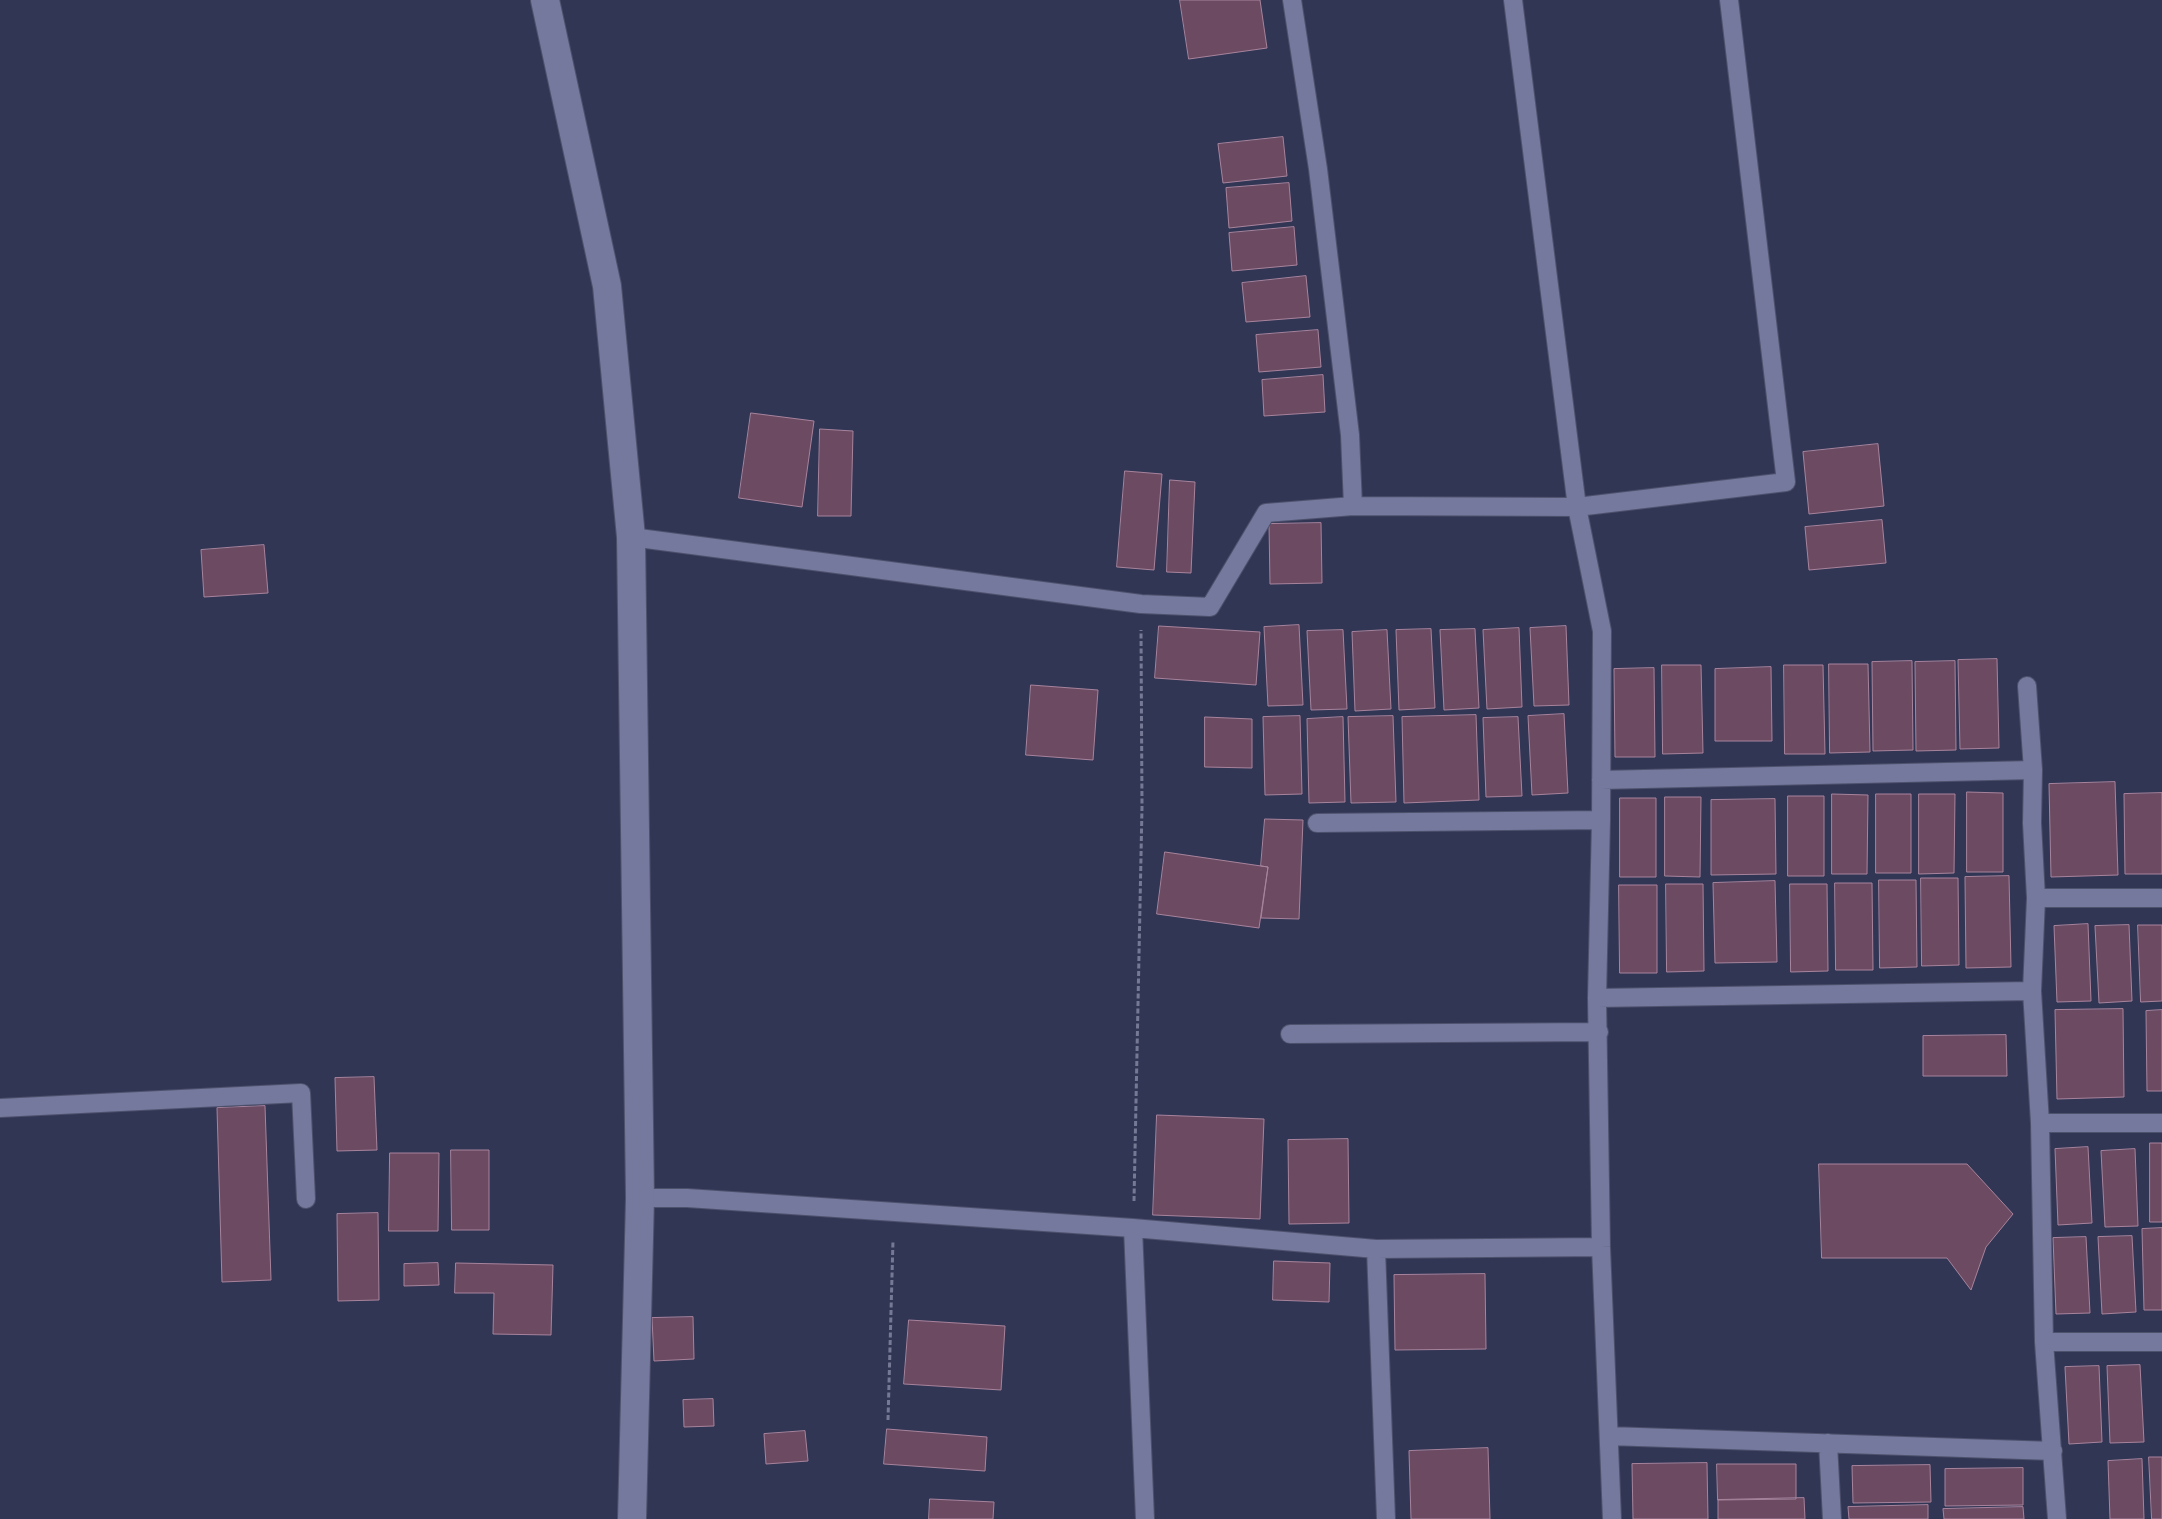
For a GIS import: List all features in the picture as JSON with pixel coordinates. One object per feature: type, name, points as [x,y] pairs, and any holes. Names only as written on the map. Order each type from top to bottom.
[{"type":"street","points":[[545,0],[606,286],[631,537],[640,1198],[632,1519]]},
{"type":"lane","points":[[1292,0],[1318,169],[1349,425],[1353,506]]},
{"type":"lane","points":[[1513,0],[1530,151],[1577,507],[1602,631],[1602,780],[1597,998],[1602,1247],[1612,1519]]},
{"type":"lane","points":[[631,537],[1141,604],[1210,607],[1266,513],[1353,506],[1577,507],[1786,482],[1729,0]]},
{"type":"lane","points":[[2027,686],[2033,770],[2032,823],[2036,898],[2032,991],[2040,1123],[2044,1342],[2057,1519]]},
{"type":"lane","points":[[1602,780],[2033,770]]},
{"type":"lane","points":[[1317,823],[1601,820]]},
{"type":"lane","points":[[2036,898],[2162,898]]},
{"type":"lane","points":[[1597,998],[2032,991]]},
{"type":"lane","points":[[1290,1034],[1599,1032]]},
{"type":"lane","points":[[0,1108],[301,1093],[306,1199]]},
{"type":"lane","points":[[2040,1123],[2162,1123]]},
{"type":"lane","points":[[640,1198],[687,1198],[1133,1228],[1376,1250],[1602,1247]]},
{"type":"lane","points":[[1133,1228],[1145,1519]]},
{"type":"lane","points":[[1376,1250],[1386,1519]]},
{"type":"lane","points":[[2044,1342],[2162,1342]]},
{"type":"lane","points":[[1609,1436],[2053,1451]]},
{"type":"lane","points":[[1828,1443],[1832,1519]]},
{"type":"path","points":[[1133,1228],[1142,807],[1141,604]]},
{"type":"path","points":[[888,1420],[894,1212]]},
{"type":"building","points":[[1180,0],[1260,0],[1267,48],[1189,59]]},
{"type":"building","points":[[1283,137],[1287,176],[1223,183],[1218,144]]},
{"type":"building","points":[[1289,183],[1292,221],[1229,228],[1226,188]]},
{"type":"building","points":[[1294,227],[1297,265],[1232,271],[1229,233]]},
{"type":"building","points":[[1306,276],[1310,317],[1246,322],[1242,283]]},
{"type":"building","points":[[1318,330],[1321,367],[1259,372],[1256,335]]},
{"type":"building","points":[[1323,375],[1325,412],[1264,416],[1262,380]]},
{"type":"building","points":[[751,413],[814,421],[802,507],[739,498]]},
{"type":"building","points":[[820,429],[853,431],[851,516],[818,516]]},
{"type":"building","points":[[1878,444],[1884,506],[1809,514],[1803,452]]},
{"type":"building","points":[[1125,471],[1162,474],[1154,570],[1117,567]]},
{"type":"building","points":[[1170,480],[1195,482],[1191,573],[1167,572]]},
{"type":"building","points":[[1882,520],[1886,563],[1809,570],[1805,527]]},
{"type":"building","points":[[1321,523],[1322,583],[1270,584],[1269,524]]},
{"type":"building","points":[[264,545],[268,593],[204,597],[201,550]]},
{"type":"building","points":[[1299,625],[1303,705],[1268,706],[1264,627]]},
{"type":"building","points":[[1159,626],[1260,632],[1256,685],[1155,678]]},
{"type":"building","points":[[1566,626],[1569,705],[1534,706],[1530,628]]},
{"type":"building","points":[[1519,628],[1522,707],[1487,709],[1483,630]]},
{"type":"building","points":[[1431,629],[1435,708],[1399,710],[1396,630]]},
{"type":"building","points":[[1475,629],[1479,708],[1444,710],[1440,630]]},
{"type":"building","points":[[1343,630],[1347,709],[1311,710],[1307,631]]},
{"type":"building","points":[[1387,630],[1391,709],[1355,711],[1352,632]]},
{"type":"building","points":[[1997,659],[1999,748],[1960,749],[1958,660]]},
{"type":"building","points":[[1912,661],[1913,750],[1873,751],[1872,662]]},
{"type":"building","points":[[1955,661],[1956,750],[1916,751],[1915,662]]},
{"type":"building","points":[[1829,664],[1868,664],[1870,752],[1830,753]]},
{"type":"building","points":[[1662,665],[1701,665],[1703,753],[1663,754]]},
{"type":"building","points":[[1784,665],[1823,665],[1825,754],[1785,754]]},
{"type":"building","points":[[1771,667],[1772,741],[1715,741],[1715,669]]},
{"type":"building","points":[[1654,668],[1655,757],[1615,757],[1614,669]]},
{"type":"building","points":[[1031,685],[1098,690],[1093,760],[1026,755]]},
{"type":"building","points":[[1564,714],[1568,793],[1532,795],[1528,716]]},
{"type":"building","points":[[1476,715],[1479,800],[1404,803],[1402,717]]},
{"type":"building","points":[[1300,716],[1302,794],[1265,795],[1263,717]]},
{"type":"building","points":[[1393,716],[1396,802],[1351,803],[1348,717]]},
{"type":"building","points":[[1205,717],[1252,719],[1252,768],[1205,767]]},
{"type":"building","points":[[1343,717],[1345,802],[1309,803],[1307,719]]},
{"type":"building","points":[[1518,717],[1522,796],[1486,797],[1483,718]]},
{"type":"building","points":[[2115,782],[2118,875],[2051,877],[2049,784]]},
{"type":"building","points":[[1967,792],[2003,793],[2003,872],[1967,872]]},
{"type":"building","points":[[2162,793],[2162,874],[2125,874],[2124,794]]},
{"type":"building","points":[[1832,794],[1868,795],[1867,874],[1832,874]]},
{"type":"building","points":[[1876,794],[1911,794],[1911,873],[1876,873]]},
{"type":"building","points":[[1919,794],[1955,794],[1954,873],[1919,874]]},
{"type":"building","points":[[1788,796],[1824,796],[1824,876],[1788,876]]},
{"type":"building","points":[[1665,797],[1701,797],[1700,877],[1665,876]]},
{"type":"building","points":[[1620,798],[1656,798],[1656,877],[1620,877]]},
{"type":"building","points":[[1775,799],[1776,874],[1711,875],[1711,800]]},
{"type":"building","points":[[1265,819],[1303,820],[1299,919],[1261,918],[1268,867],[1261,866]]},
{"type":"building","points":[[1165,852],[1268,867],[1259,928],[1157,914]]},
{"type":"building","points":[[2009,876],[2011,967],[1966,968],[1965,877]]},
{"type":"building","points":[[1921,878],[1958,878],[1959,965],[1922,966]]},
{"type":"building","points":[[1879,880],[1916,880],[1917,967],[1880,968]]},
{"type":"building","points":[[1775,881],[1777,962],[1715,963],[1713,883]]},
{"type":"building","points":[[1835,883],[1872,883],[1873,970],[1836,970]]},
{"type":"building","points":[[1666,884],[1703,884],[1704,971],[1667,972]]},
{"type":"building","points":[[1790,884],[1827,884],[1828,971],[1791,972]]},
{"type":"building","points":[[1619,885],[1657,885],[1657,973],[1620,973]]},
{"type":"building","points":[[2088,924],[2091,1001],[2057,1002],[2054,926]]},
{"type":"building","points":[[2129,925],[2132,1001],[2099,1003],[2095,926]]},
{"type":"building","points":[[2138,925],[2162,925],[2162,1001],[2141,1002]]},
{"type":"building","points":[[2123,1009],[2124,1097],[2057,1099],[2055,1010]]},
{"type":"building","points":[[2162,1010],[2162,1091],[2147,1091],[2146,1011]]},
{"type":"building","points":[[2006,1035],[2007,1076],[1923,1076],[1923,1036]]},
{"type":"building","points":[[374,1077],[377,1150],[337,1151],[335,1078]]},
{"type":"building","points":[[265,1106],[271,1280],[222,1282],[217,1108]]},
{"type":"building","points":[[1157,1115],[1264,1119],[1260,1219],[1153,1215]]},
{"type":"building","points":[[1348,1139],[1349,1223],[1289,1224],[1288,1140]]},
{"type":"building","points":[[2150,1143],[2162,1143],[2162,1222],[2150,1222]]},
{"type":"building","points":[[2088,1147],[2092,1223],[2058,1225],[2055,1149]]},
{"type":"building","points":[[2135,1149],[2138,1226],[2105,1227],[2101,1151]]},
{"type":"building","points":[[451,1150],[489,1150],[489,1230],[452,1230]]},
{"type":"building","points":[[390,1153],[439,1153],[438,1231],[389,1231]]},
{"type":"building","points":[[1819,1164],[1967,1164],[2013,1214],[1986,1247],[1971,1290],[1947,1258],[1822,1258]]},
{"type":"building","points":[[378,1213],[379,1300],[338,1301],[337,1214]]},
{"type":"building","points":[[2162,1228],[2162,1310],[2144,1310],[2142,1229]]},
{"type":"building","points":[[2132,1236],[2136,1312],[2102,1314],[2098,1237]]},
{"type":"building","points":[[2086,1237],[2090,1313],[2056,1314],[2053,1238]]},
{"type":"building","points":[[1274,1261],[1330,1263],[1329,1302],[1273,1300]]},
{"type":"building","points":[[438,1263],[439,1285],[404,1286],[404,1264]]},
{"type":"building","points":[[456,1263],[553,1265],[551,1335],[493,1334],[494,1293],[455,1293]]},
{"type":"building","points":[[1485,1274],[1486,1349],[1395,1350],[1394,1275]]},
{"type":"building","points":[[693,1317],[694,1359],[654,1361],[652,1318]]},
{"type":"building","points":[[909,1320],[1005,1326],[1001,1390],[904,1384]]},
{"type":"building","points":[[2140,1365],[2144,1442],[2110,1443],[2107,1366]]},
{"type":"building","points":[[2099,1366],[2102,1442],[2069,1444],[2065,1367]]},
{"type":"building","points":[[713,1399],[714,1426],[684,1427],[683,1400]]},
{"type":"building","points":[[887,1429],[987,1437],[985,1471],[884,1464]]},
{"type":"building","points":[[805,1431],[808,1461],[766,1464],[764,1434]]},
{"type":"building","points":[[1488,1448],[1490,1519],[1411,1519],[1409,1451]]},
{"type":"building","points":[[2149,1457],[2162,1457],[2162,1519],[2152,1519]]},
{"type":"building","points":[[2142,1459],[2144,1519],[2110,1519],[2108,1461]]},
{"type":"building","points":[[1707,1463],[1708,1519],[1633,1519],[1632,1464]]},
{"type":"building","points":[[1717,1464],[1796,1464],[1796,1499],[1718,1500]]},
{"type":"building","points":[[1930,1465],[1931,1502],[1853,1503],[1852,1466]]},
{"type":"building","points":[[2023,1468],[2023,1505],[1945,1506],[1945,1469]]},
{"type":"building","points":[[1804,1498],[1805,1519],[1718,1519],[1718,1500]]},
{"type":"building","points":[[930,1499],[994,1502],[993,1519],[929,1519]]},
{"type":"building","points":[[1928,1505],[1928,1519],[1849,1519],[1848,1507]]},
{"type":"building","points":[[2023,1507],[2024,1519],[1944,1519],[1943,1509]]}]
